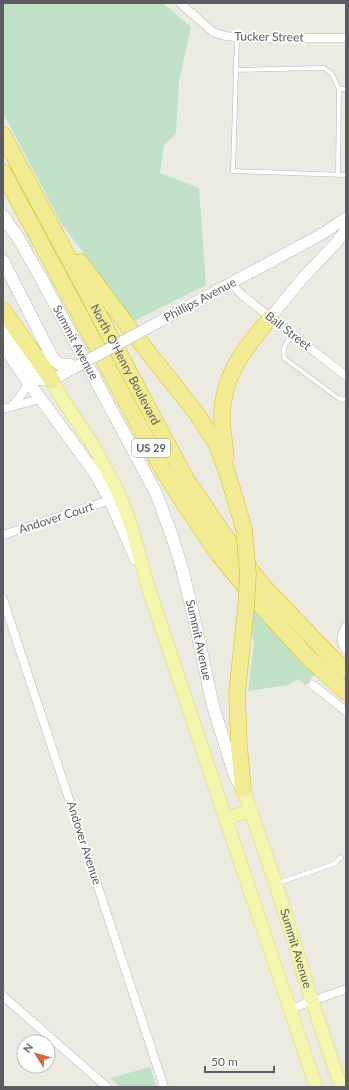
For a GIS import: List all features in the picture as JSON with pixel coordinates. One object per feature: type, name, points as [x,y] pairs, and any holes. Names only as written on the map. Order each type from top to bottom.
[{"type":"highway","name":"North O'Henry Boulevard","points":[[3,135],[186,479],[236,552],[266,589],[346,671]]},
{"type":"highway","name":"North O'Henry Boulevard","points":[[3,172],[164,472],[182,502],[219,555],[263,608],[308,656],[346,692]]},
{"type":"highway","points":[[49,221],[133,333],[197,414],[217,445],[228,475],[244,529],[248,574],[237,693],[239,746],[243,789]]},
{"type":"highway","points":[[3,310],[52,380]]},
{"type":"highway","points":[[228,475],[222,412],[229,377],[235,364],[270,318]]},
{"type":"main road","name":"Summit Avenue","points":[[3,216],[19,239],[42,280],[156,493],[182,568],[213,706],[235,776],[243,789],[276,884],[312,1001],[341,1087]]},
{"type":"main road","points":[[3,261],[53,359],[59,364],[77,366]]},
{"type":"main road","points":[[3,331],[37,377],[40,379],[52,380]]},
{"type":"main road","name":"Summit Avenue","points":[[3,345],[40,399],[95,473],[110,500],[149,590]]},
{"type":"main road","name":"Summit Avenue","points":[[52,380],[93,444],[117,490],[130,522],[149,590],[227,818],[316,1087]]},
{"type":"main road","points":[[227,818],[250,811]]},
{"type":"street","name":"Tucker Street","points":[[180,3],[213,32],[225,36],[346,38]]},
{"type":"street","name":"Phillips Avenue","points":[[52,380],[322,234],[346,218]]},
{"type":"street","points":[[270,318],[301,280],[346,230]]},
{"type":"street","name":"Ball Street","points":[[232,283],[243,296],[346,376]]},
{"type":"street","points":[[6,408],[19,398],[29,383]]},
{"type":"street","points":[[6,408],[40,399]]},
{"type":"street","name":"Andover Court","points":[[3,535],[110,500]]},
{"type":"street","name":"Andover Avenue","points":[[3,599],[164,1087]]},
{"type":"street","points":[[345,649],[342,642],[342,634],[346,626]]},
{"type":"street","points":[[313,684],[346,711]]},
{"type":"street","points":[[290,1009],[346,989]]},
{"type":"street","points":[[3,996],[107,1087]]},
{"type":"lane","points":[[237,37],[233,171],[346,175]]},
{"type":"lane","points":[[236,70],[324,68],[332,74],[339,89],[338,175]]},
{"type":"lane","points":[[339,89],[346,89]]},
{"type":"lane","points":[[293,335],[287,342],[283,351],[284,358],[338,398],[344,400],[346,398]]},
{"type":"lane","points":[[276,884],[334,864],[341,857]]},
{"type":"green space","points":[[3,3],[163,3],[191,27],[179,81],[176,134],[164,145],[160,173],[199,188],[206,285],[134,321],[61,223],[3,113]]},
{"type":"green space","points":[[253,607],[316,673],[306,685],[298,679],[288,685],[248,691],[254,645],[251,627]]},
{"type":"green space","points":[[150,1067],[157,1087],[120,1087],[110,1078]]}]
